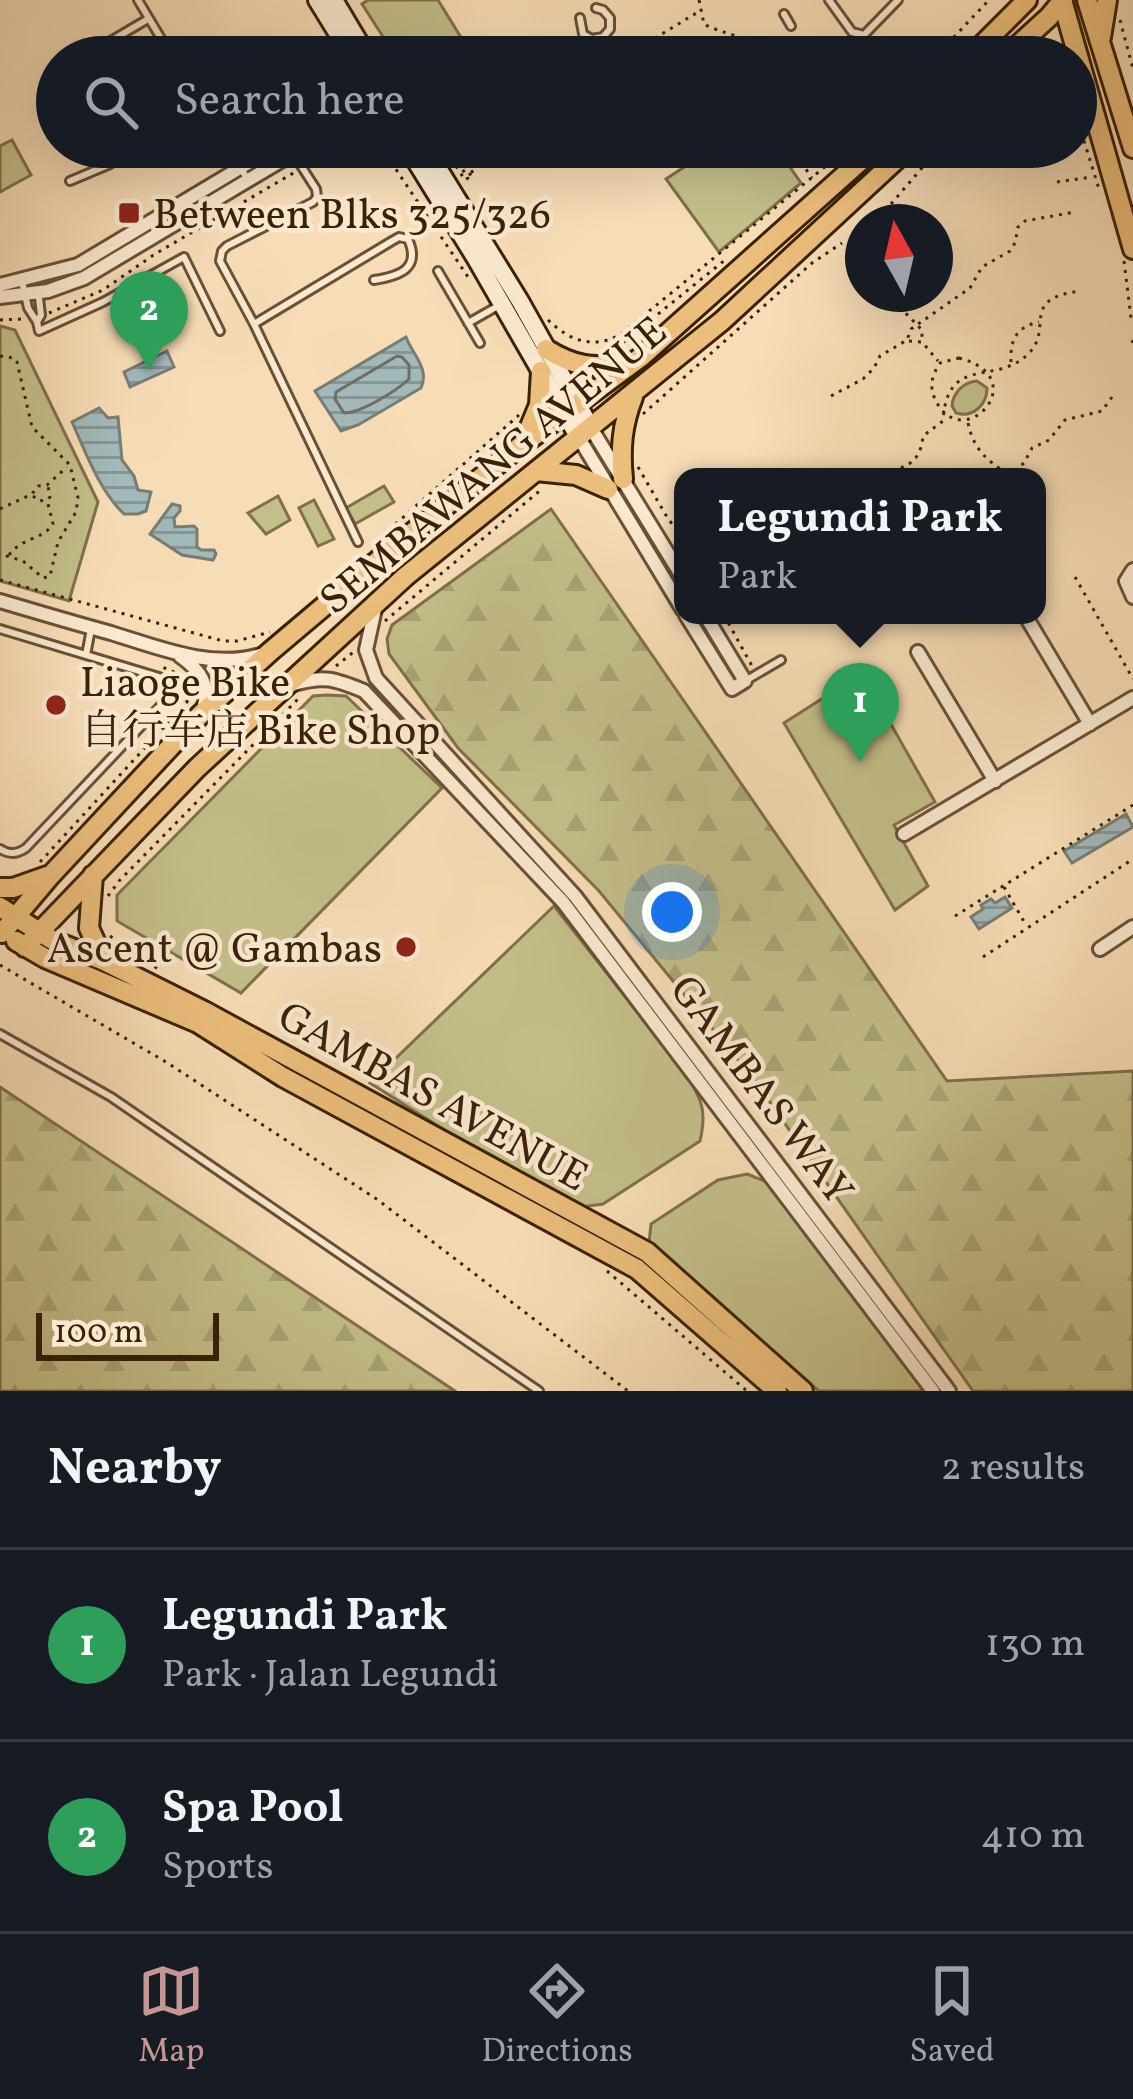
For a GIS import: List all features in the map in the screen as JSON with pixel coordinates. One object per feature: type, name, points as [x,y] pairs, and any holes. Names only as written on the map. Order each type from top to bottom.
[{"type":"main road","points":[[317,0],[339,36]]},
{"type":"main road","points":[[334,0],[355,36]]},
{"type":"main road","points":[[1001,26],[1011,0]]},
{"type":"main road","points":[[991,36],[1027,0]]},
{"type":"main road","points":[[1029,36],[1062,0]]},
{"type":"main road","points":[[1062,0],[1073,36]]},
{"type":"main road","points":[[1087,0],[1133,148]]},
{"type":"main road","points":[[1101,39],[1113,6]]},
{"type":"main road","points":[[1097,119],[1133,249]]},
{"type":"main road","points":[[423,168],[541,371],[571,408]]},
{"type":"main road","points":[[426,168],[520,301],[585,433]]},
{"type":"main road","name":"SEMBAWANG AVENUE","points":[[1,933],[7,912],[51,874],[274,640],[523,443],[641,357],[852,168]]},
{"type":"main road","name":"SEMBAWANG AVENUE","points":[[32,939],[182,784],[294,690],[376,602],[751,295],[887,168]]},
{"type":"main road","points":[[546,349],[586,367],[607,367],[641,357]]},
{"type":"main road","points":[[523,443],[539,405],[541,371]]},
{"type":"main road","points":[[536,471],[615,484],[624,420],[635,393]]},
{"type":"main road","points":[[0,888],[14,888],[51,874]]},
{"type":"main road","points":[[93,875],[89,928],[104,961]]},
{"type":"main road","name":"GAMBAS AVENUE","points":[[7,912],[45,958],[198,1023],[283,1078],[637,1269],[777,1391]]},
{"type":"main road","name":"GAMBAS AVENUE","points":[[1,933],[54,941],[104,961],[646,1252],[803,1391]]},
{"type":"street","points":[[244,174],[251,168]]},
{"type":"street","points":[[0,285],[84,278],[256,168]]},
{"type":"street","points":[[0,297],[30,286]]},
{"type":"street","points":[[585,433],[674,592]]},
{"type":"street","points":[[615,484],[674,566]]},
{"type":"street","points":[[1133,570],[1126,581],[1133,597]]},
{"type":"street","points":[[0,601],[172,652],[221,660],[243,660],[274,640]]},
{"type":"street","points":[[366,650],[376,602]]},
{"type":"street","points":[[692,624],[732,689],[751,677],[712,624]]},
{"type":"street","points":[[1030,624],[1090,724]]},
{"type":"street","name":"GAMBAS WAY","points":[[366,650],[376,678],[575,896],[950,1391]]},
{"type":"street","points":[[172,652],[203,679],[207,692],[200,715]]},
{"type":"street","points":[[918,652],[994,781]]},
{"type":"street","points":[[294,690],[314,677],[331,678]]},
{"type":"street","name":"GAMBAS WAY","points":[[331,678],[364,691],[563,902],[933,1391]]},
{"type":"street","points":[[904,834],[1133,698]]},
{"type":"street","points":[[1100,949],[1133,927]]},
{"type":"lane","points":[[138,0],[159,36]]},
{"type":"lane","points":[[829,0],[858,36],[898,0]]},
{"type":"lane","points":[[596,8],[608,13],[610,29],[602,36]]},
{"type":"lane","points":[[784,14],[791,26]]},
{"type":"lane","points":[[580,18],[586,36]]},
{"type":"lane","points":[[119,36],[148,19]]},
{"type":"lane","points":[[70,181],[101,168]]},
{"type":"lane","points":[[240,168],[244,174]]},
{"type":"lane","points":[[304,168],[316,189],[313,202],[222,251],[220,261],[358,542]]},
{"type":"lane","points":[[254,323],[399,237],[408,239],[412,262],[403,272],[374,280]]},
{"type":"lane","points":[[30,286],[39,332],[184,257],[220,331]]},
{"type":"lane","points":[[438,272],[480,343]]},
{"type":"lane","points":[[30,286],[37,318]]},
{"type":"lane","points":[[468,323],[501,304]]},
{"type":"lane","points":[[0,628],[159,677],[169,693],[26,848],[8,854],[0,849]]},
{"type":"lane","points":[[86,655],[92,628]]},
{"type":"lane","points":[[751,677],[781,660]]},
{"type":"lane","points":[[0,1034],[111,1097],[538,1391]]},
{"type":"path","points":[[699,0],[704,23],[736,36]]},
{"type":"path","points":[[954,36],[988,0]]},
{"type":"path","points":[[1113,6],[1133,69]]},
{"type":"path","points":[[659,36],[700,11]]},
{"type":"path","points":[[0,320],[37,318],[103,290],[301,168]]},
{"type":"path","points":[[395,168],[476,289]]},
{"type":"path","points":[[456,168],[465,181],[468,178],[462,168]]},
{"type":"path","points":[[805,168],[818,184],[828,168]]},
{"type":"path","points":[[891,204],[922,168]]},
{"type":"path","points":[[1057,182],[1094,176]]},
{"type":"path","points":[[590,344],[620,335],[813,179]]},
{"type":"path","points":[[772,212],[776,218]]},
{"type":"path","points":[[908,340],[911,329],[970,288],[982,267],[1010,251],[1024,221],[1075,212]]},
{"type":"path","points":[[637,419],[812,263],[842,243]]},
{"type":"path","points":[[611,350],[726,259]]},
{"type":"path","points":[[899,468],[920,454],[923,436],[940,425],[944,401],[960,380],[1024,358],[1037,342],[1040,312],[1047,301],[1061,293],[1081,291]]},
{"type":"path","points":[[904,312],[922,330],[922,342],[940,363]]},
{"type":"path","points":[[1012,364],[1014,336],[1039,322]]},
{"type":"path","points":[[620,335],[626,341]]},
{"type":"path","points":[[831,396],[863,379],[880,356],[908,340],[922,342]]},
{"type":"path","points":[[0,356],[17,362],[32,427],[70,465],[78,498],[76,512],[58,542],[50,576],[43,578],[23,561],[0,554]]},
{"type":"path","points":[[959,358],[988,371],[993,400],[986,410],[968,421],[943,413],[931,384],[940,363],[959,358]]},
{"type":"path","points":[[1019,468],[1031,448],[1049,440],[1065,420],[1102,411],[1112,397]]},
{"type":"path","points":[[380,538],[525,408]]},
{"type":"path","points":[[968,421],[978,453],[996,468]]},
{"type":"path","points":[[633,451],[639,470],[674,527]]},
{"type":"path","points":[[0,509],[47,485],[70,465]]},
{"type":"path","points":[[9,555],[21,542],[50,530],[47,485]]},
{"type":"path","points":[[379,630],[543,487],[557,488]]},
{"type":"path","points":[[32,494],[39,501],[47,500]]},
{"type":"path","points":[[1076,577],[1133,679]]},
{"type":"path","points":[[0,580],[223,641],[274,640]]},
{"type":"path","points":[[728,624],[751,677]]},
{"type":"path","points":[[331,678],[336,664],[355,650],[366,650]]},
{"type":"path","points":[[27,872],[188,702],[187,683]]},
{"type":"path","points":[[106,899],[294,690]]},
{"type":"path","points":[[955,916],[1133,805]]},
{"type":"path","points":[[983,957],[1133,859]]},
{"type":"path","points":[[1003,885],[1028,928]]},
{"type":"path","points":[[0,964],[166,1063],[378,1200],[628,1391]]},
{"type":"green space","points":[[368,0],[438,0],[460,36],[383,36],[362,4]]},
{"type":"green space","points":[[12,140],[31,175],[0,192],[0,146]]},
{"type":"green space","points":[[683,168],[791,168],[801,183],[719,252],[666,179]]},
{"type":"green space","points":[[0,326],[15,330],[98,502],[69,601],[0,581]]},
{"type":"green space","points":[[977,381],[987,388],[982,405],[968,414],[956,413],[952,406],[957,392]]},
{"type":"green space","points":[[384,486],[394,502],[355,524],[346,508]]},
{"type":"green space","points":[[278,496],[290,520],[266,534],[248,513]]},
{"type":"green space","points":[[314,500],[334,539],[318,546],[299,508]]},
{"type":"green space","points":[[551,509],[947,1081],[1133,1071],[1133,1391],[973,1391],[752,1077],[599,891],[458,748],[389,654],[392,625]]},
{"type":"green space","points":[[862,673],[935,802],[894,825],[928,886],[895,910],[784,723]]},
{"type":"green space","points":[[313,696],[346,696],[442,788],[241,993],[117,921],[117,895]]},
{"type":"green space","points":[[554,906],[687,1075],[703,1114],[700,1141],[603,1204],[581,1207],[476,1150],[370,1083]]},
{"type":"green space","points":[[0,1087],[455,1391],[0,1391]]},
{"type":"green space","points":[[747,1174],[767,1182],[924,1391],[819,1391],[649,1243],[651,1224],[718,1180]]},
{"type":"water","points":[[406,337],[422,368],[421,388],[341,431],[315,391]]},
{"type":"water","points":[[167,351],[174,367],[130,387],[124,372]]},
{"type":"water","points":[[99,408],[108,418],[118,417],[122,460],[138,490],[151,492],[146,511],[124,514],[88,458],[72,422]]},
{"type":"water","points":[[172,504],[180,506],[175,527],[194,526],[197,547],[214,550],[213,560],[182,555],[150,534]]},
{"type":"water","points":[[1126,814],[1133,827],[1072,863],[1064,851]]},
{"type":"water","points":[[1005,897],[1012,908],[979,929],[971,917],[991,899],[995,903]]},
{"type":"place","name":"Between Blks 325/326","points":[[129,213]]},
{"type":"place","name":"Spa Pool","points":[[149,370]]},
{"type":"place","name":"Liaoge Bike 自行车店 Bike Shop","points":[[56,705]]},
{"type":"place","name":"Legundi Park","points":[[860,762]]},
{"type":"place","name":"Ascent @ Gambas","points":[[406,947]]}]
